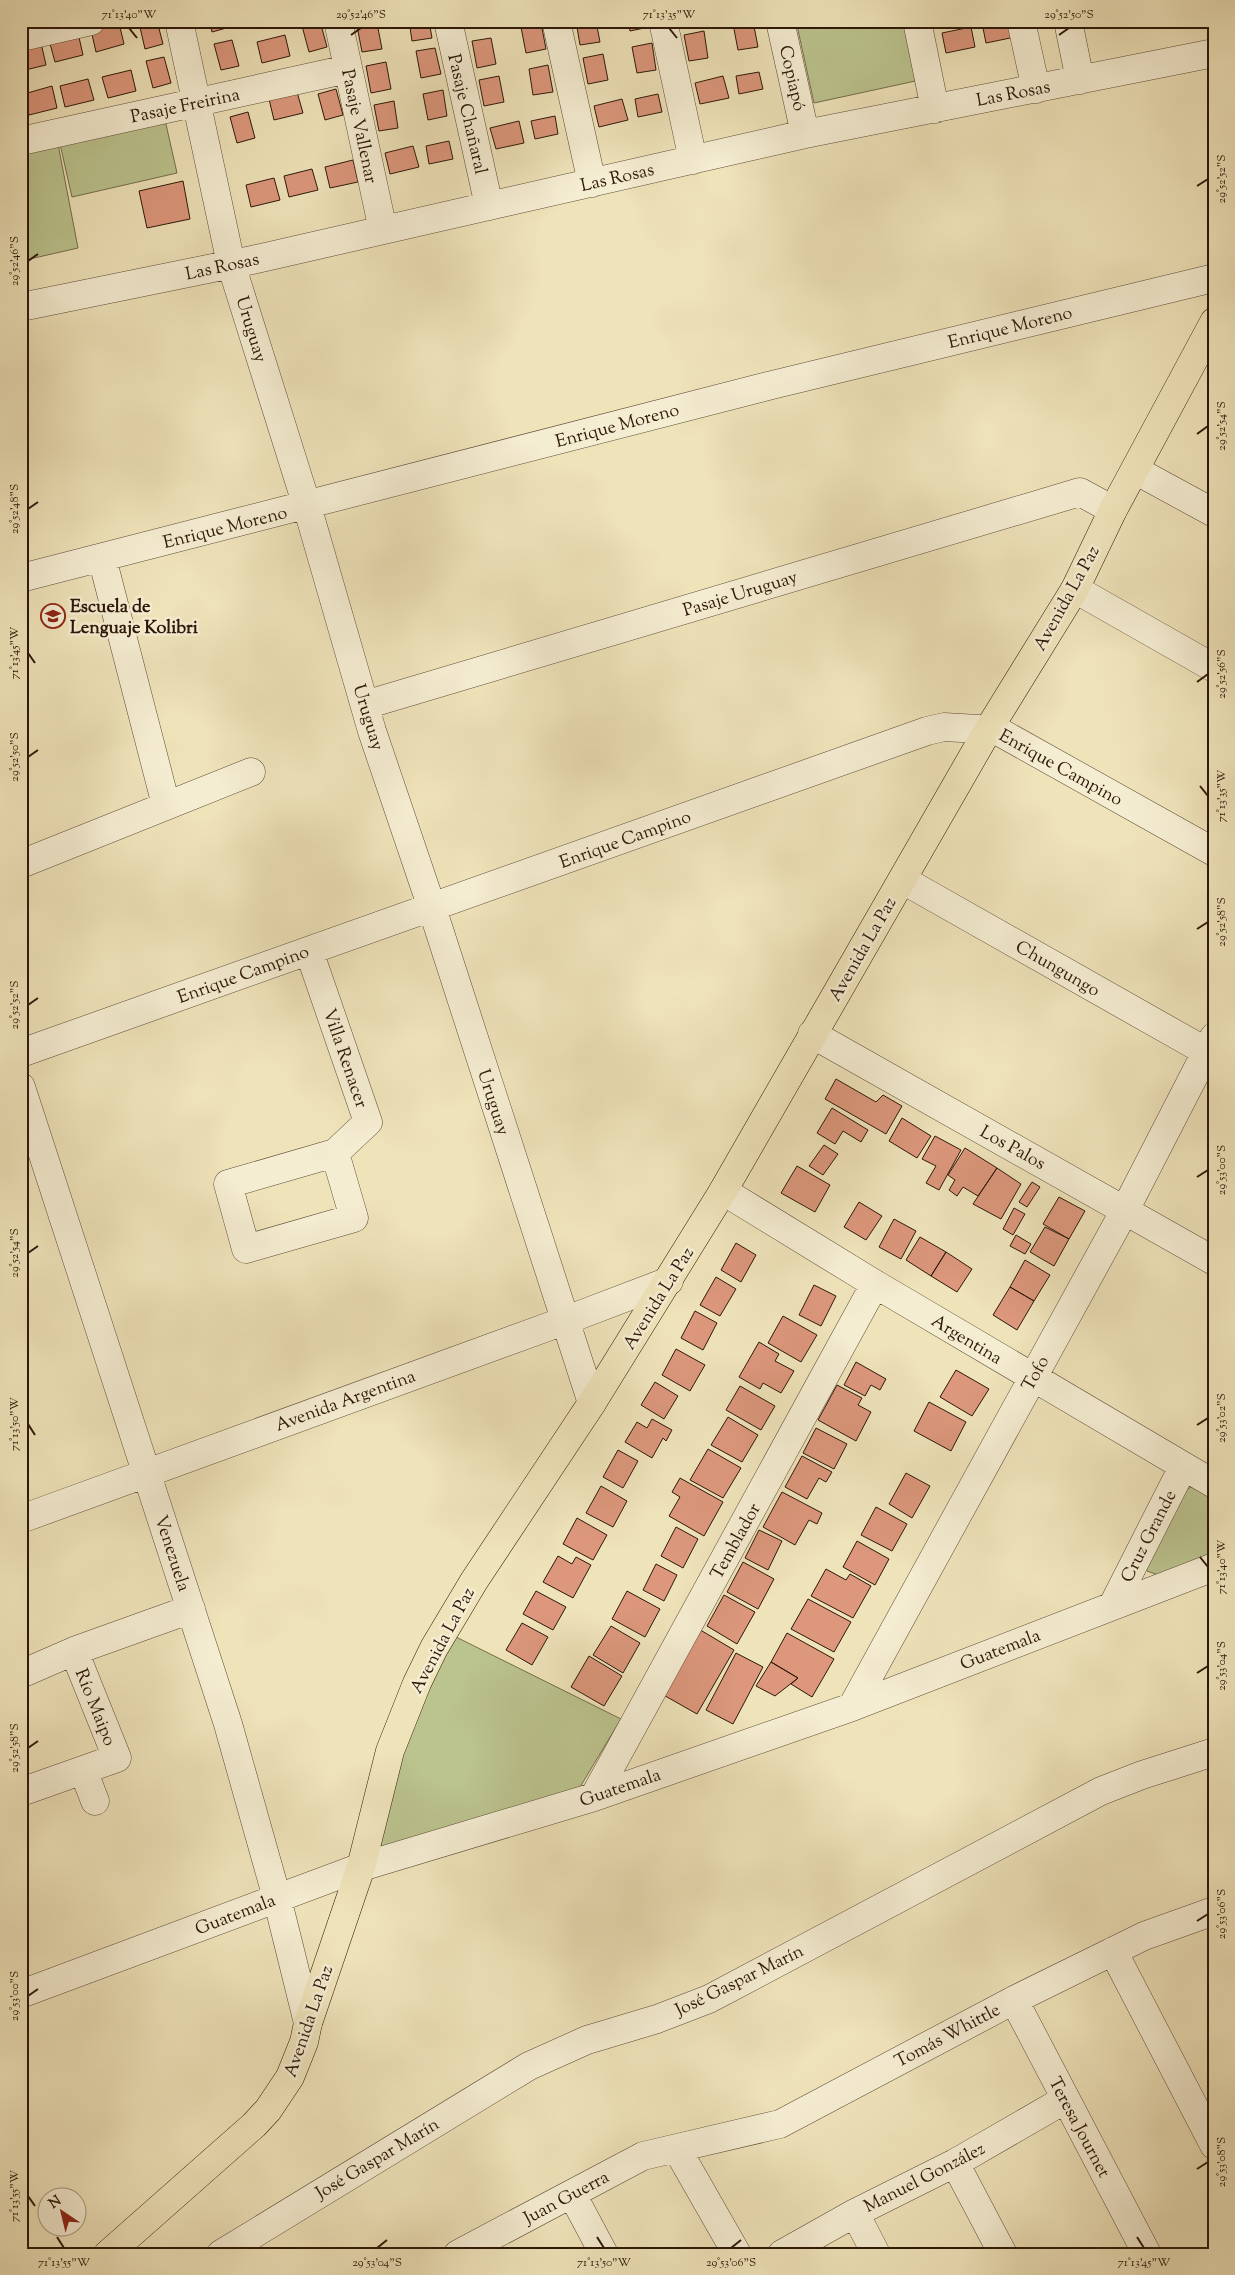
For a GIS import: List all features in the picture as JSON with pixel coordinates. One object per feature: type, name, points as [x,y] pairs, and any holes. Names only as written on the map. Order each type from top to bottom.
[{"type":"main road","name":"Avenida La Paz","points":[[108,2254],[254,2125],[268,2110],[290,2077],[304,2042],[308,2023],[361,1867],[390,1751],[417,1683],[434,1648],[474,1581],[592,1404],[723,1191],[988,730],[1075,589],[1113,510],[1211,332]]},
{"type":"street","points":[[21,37],[90,21]]},
{"type":"street","name":"Uruguay","points":[[179,21],[231,264],[307,506],[365,705],[592,1404]]},
{"type":"street","name":"Pasaje Vallenar","points":[[338,21],[383,230]]},
{"type":"street","name":"Pasaje Chañaral","points":[[448,21],[489,206]]},
{"type":"street","points":[[556,21],[592,183]]},
{"type":"street","points":[[663,21],[693,160]]},
{"type":"street","name":"Copiapó","points":[[780,21],[805,134]]},
{"type":"street","points":[[917,21],[935,109]]},
{"type":"street","points":[[1021,21],[1036,89]]},
{"type":"street","points":[[1068,21],[1080,80]]},
{"type":"street","name":"Las Rosas","points":[[21,307],[231,264],[805,134],[1214,53]]},
{"type":"street","name":"Pasaje Freirina","points":[[21,142],[348,69]]},
{"type":"street","name":"Enrique Moreno","points":[[21,578],[763,388],[1214,278]]},
{"type":"street","points":[[1135,470],[1214,513]]},
{"type":"street","name":"Pasaje Uruguay","points":[[365,705],[1080,492],[1113,510]]},
{"type":"street","points":[[102,558],[166,805]]},
{"type":"street","points":[[1075,589],[1214,668]]},
{"type":"street","name":"Enrique Campino","points":[[21,1053],[927,731],[944,727],[996,730],[1214,852]]},
{"type":"street","points":[[21,864],[251,772]]},
{"type":"street","name":"Chungungo","points":[[903,880],[1211,1048]]},
{"type":"street","name":"Villa Renacer","points":[[310,951],[368,1122],[335,1153],[228,1184],[246,1249],[354,1218],[335,1153]]},
{"type":"street","name":"Los Palos","points":[[812,1034],[1214,1261]]},
{"type":"street","name":"Tofo","points":[[852,1707],[1125,1210],[1211,1048]]},
{"type":"street","name":"Venezuela","points":[[21,1087],[228,1724],[277,1898],[308,2023]]},
{"type":"street","name":"Argentina","points":[[723,1191],[1032,1378],[1214,1484]]},
{"type":"street","name":"Avenida Argentina","points":[[21,1519],[564,1321],[669,1280]]},
{"type":"street","name":"Temblador","points":[[594,1797],[875,1284]]},
{"type":"street","name":"Cruz Grande","points":[[1113,1605],[1184,1468]]},
{"type":"street","name":"Guatemala","points":[[21,1994],[361,1867],[594,1797],[852,1707],[1214,1567]]},
{"type":"street","name":"Río Maipo","points":[[21,1674],[74,1651],[191,1609]]},
{"type":"street","name":"Río Maipo","points":[[21,1792],[117,1758],[74,1651]]},
{"type":"street","name":"José Gaspar Marín","points":[[220,2254],[536,2062],[588,2040],[657,2019],[709,1999],[1086,1798],[1142,1774],[1214,1752]]},
{"type":"street","points":[[83,1770],[95,1801]]},
{"type":"street","name":"Tomás Whittle","points":[[677,2149],[780,2124],[1014,2000],[1113,1951],[1144,1936],[1214,1911]]},
{"type":"street","points":[[1113,1951],[1214,2144]]},
{"type":"street","name":"Teresa Journet","points":[[1014,2000],[1147,2254]]},
{"type":"street","name":"Manuel González","points":[[782,2254],[855,2213],[955,2163],[1066,2099]]},
{"type":"street","points":[[677,2149],[737,2254]]},
{"type":"street","name":"Juan Guerra","points":[[475,2250],[572,2194],[643,2156],[677,2149]]},
{"type":"street","points":[[955,2163],[1003,2254]]},
{"type":"street","points":[[572,2194],[604,2254]]},
{"type":"street","points":[[855,2213],[876,2254]]},
{"type":"green space","points":[[796,21],[907,21],[920,80],[814,103]]},
{"type":"green space","points":[[165,120],[177,173],[72,197],[60,144]]},
{"type":"green space","points":[[57,139],[78,248],[21,261],[21,146]]},
{"type":"green space","points":[[1191,1487],[1214,1498],[1214,1554],[1158,1575],[1147,1571],[1146,1566],[1186,1490]]},
{"type":"green space","points":[[456,1637],[621,1719],[580,1787],[374,1856],[413,1712],[425,1681]]},
{"type":"building","points":[[157,21],[163,44],[145,49],[139,23]]},
{"type":"building","points":[[209,21],[228,21],[230,27],[212,32]]},
{"type":"building","points":[[320,21],[327,47],[309,52],[302,26]]},
{"type":"building","points":[[409,21],[429,21],[432,38],[412,41]]},
{"type":"building","points":[[467,21],[487,21],[487,24],[468,28]]},
{"type":"building","points":[[576,21],[596,21],[600,42],[580,45]]},
{"type":"building","points":[[628,21],[648,21],[649,27],[630,31]]},
{"type":"building","points":[[753,21],[758,47],[738,50],[733,24]]},
{"type":"building","points":[[989,21],[1012,21],[1015,37],[986,43],[982,23]]},
{"type":"building","points":[[119,23],[124,44],[96,52],[91,30]]},
{"type":"building","points":[[377,23],[382,49],[362,52],[357,26]]},
{"type":"building","points":[[541,23],[546,49],[526,53],[521,27]]},
{"type":"building","points":[[971,27],[975,47],[946,53],[942,33]]},
{"type":"building","points":[[704,31],[708,58],[689,61],[684,35]]},
{"type":"building","points":[[78,33],[83,55],[55,62],[49,40]]},
{"type":"building","points":[[285,35],[290,56],[262,63],[257,42]]},
{"type":"building","points":[[491,38],[496,64],[477,68],[472,41]]},
{"type":"building","points":[[232,40],[239,66],[221,70],[214,44]]},
{"type":"building","points":[[41,43],[46,65],[21,71],[21,48]]},
{"type":"building","points":[[652,43],[656,70],[637,73],[632,47]]},
{"type":"building","points":[[435,48],[441,74],[421,78],[416,51]]},
{"type":"building","points":[[603,54],[608,80],[588,84],[583,58]]},
{"type":"building","points":[[164,57],[171,83],[153,88],[146,61]]},
{"type":"building","points":[[386,62],[391,89],[371,93],[366,66]]},
{"type":"building","points":[[548,65],[553,92],[533,95],[529,69]]},
{"type":"building","points":[[131,70],[136,91],[108,98],[102,77]]},
{"type":"building","points":[[759,72],[763,89],[739,94],[736,76]]},
{"type":"building","points":[[499,76],[504,102],[484,106],[479,80]]},
{"type":"building","points":[[723,76],[729,98],[700,104],[695,83]]},
{"type":"building","points":[[88,79],[94,100],[65,107],[60,86]]},
{"type":"building","points":[[52,86],[57,108],[29,115],[24,94]]},
{"type":"building","points":[[336,89],[343,115],[325,120],[318,94]]},
{"type":"building","points":[[443,90],[447,116],[428,120],[423,94]]},
{"type":"building","points":[[297,92],[303,113],[274,120],[269,99]]},
{"type":"building","points":[[658,94],[662,112],[638,117],[635,99]]},
{"type":"building","points":[[622,99],[628,120],[599,127],[594,106]]},
{"type":"building","points":[[394,101],[398,128],[379,131],[374,105]]},
{"type":"building","points":[[248,112],[255,138],[237,143],[230,117]]},
{"type":"building","points":[[555,116],[558,134],[535,139],[531,121]]},
{"type":"building","points":[[519,121],[524,143],[496,149],[490,128]]},
{"type":"building","points":[[449,141],[453,159],[429,164],[426,146]]},
{"type":"building","points":[[413,146],[419,167],[390,174],[385,153]]},
{"type":"building","points":[[353,160],[358,182],[330,188],[325,167]]},
{"type":"building","points":[[312,169],[318,190],[289,197],[284,176]]},
{"type":"building","points":[[274,178],[280,200],[251,207],[246,185]]},
{"type":"building","points":[[183,181],[190,219],[147,228],[139,191]]},
{"type":"building","points":[[836,1079],[876,1102],[883,1095],[902,1106],[886,1134],[825,1099]]},
{"type":"building","points":[[832,1108],[868,1130],[861,1142],[843,1131],[835,1144],[817,1133]]},
{"type":"building","points":[[902,1118],[931,1136],[917,1158],[889,1141]]},
{"type":"building","points":[[935,1136],[961,1150],[939,1190],[926,1183],[936,1166],[922,1159]]},
{"type":"building","points":[[824,1145],[838,1154],[823,1175],[809,1166]]},
{"type":"building","points":[[965,1148],[997,1168],[978,1196],[963,1187],[957,1196],[949,1190],[955,1180],[948,1175]]},
{"type":"building","points":[[797,1166],[830,1185],[815,1212],[781,1193]]},
{"type":"building","points":[[997,1168],[1021,1184],[1001,1219],[973,1204]]},
{"type":"building","points":[[1032,1182],[1040,1187],[1027,1207],[1019,1202]]},
{"type":"building","points":[[1059,1197],[1085,1211],[1069,1239],[1043,1224]]},
{"type":"building","points":[[859,1202],[882,1216],[866,1240],[844,1227]]},
{"type":"building","points":[[1014,1208],[1025,1214],[1013,1235],[1003,1229]]},
{"type":"building","points":[[894,1219],[916,1231],[901,1259],[879,1247]]},
{"type":"building","points":[[1045,1227],[1069,1239],[1054,1266],[1030,1252]]},
{"type":"building","points":[[1016,1235],[1031,1244],[1025,1254],[1010,1246]]},
{"type":"building","points":[[920,1237],[946,1252],[931,1276],[906,1260]]},
{"type":"building","points":[[736,1243],[756,1255],[741,1282],[721,1270]]},
{"type":"building","points":[[946,1252],[972,1269],[957,1292],[931,1276]]},
{"type":"building","points":[[1025,1260],[1050,1275],[1034,1301],[1010,1287]]},
{"type":"building","points":[[716,1277],[736,1289],[720,1316],[700,1305]]},
{"type":"building","points":[[814,1285],[836,1296],[821,1326],[799,1315]]},
{"type":"building","points":[[1010,1287],[1034,1301],[1017,1330],[993,1315]]},
{"type":"building","points":[[695,1311],[717,1323],[703,1350],[681,1338]]},
{"type":"building","points":[[783,1316],[817,1335],[801,1362],[768,1343]]},
{"type":"building","points":[[759,1342],[779,1354],[775,1361],[794,1371],[781,1393],[763,1383],[760,1389],[739,1377]]},
{"type":"building","points":[[676,1349],[705,1365],[690,1391],[662,1375]]},
{"type":"building","points":[[856,1362],[886,1379],[880,1390],[871,1385],[865,1396],[844,1385]]},
{"type":"building","points":[[956,1370],[989,1389],[972,1416],[940,1397]]},
{"type":"building","points":[[655,1382],[678,1396],[664,1419],[641,1405]]},
{"type":"building","points":[[837,1385],[862,1398],[858,1405],[871,1412],[856,1441],[818,1420]]},
{"type":"building","points":[[740,1386],[775,1406],[761,1430],[726,1410]]},
{"type":"building","points":[[929,1402],[966,1422],[951,1451],[914,1431]]},
{"type":"building","points":[[728,1417],[758,1435],[742,1462],[711,1445]]},
{"type":"building","points":[[652,1419],[672,1430],[666,1441],[663,1438],[652,1458],[625,1442],[637,1422],[647,1428]]},
{"type":"building","points":[[816,1428],[847,1444],[834,1469],[803,1453]]},
{"type":"building","points":[[708,1449],[741,1468],[723,1498],[690,1480]]},
{"type":"building","points":[[618,1450],[638,1461],[623,1488],[603,1477]]},
{"type":"building","points":[[802,1456],[832,1472],[826,1482],[819,1478],[807,1499],[785,1487]]},
{"type":"building","points":[[906,1473],[930,1486],[912,1518],[889,1504]]},
{"type":"building","points":[[680,1478],[723,1502],[704,1536],[669,1516],[680,1497],[672,1492]]},
{"type":"building","points":[[601,1486],[627,1501],[613,1527],[586,1513]]},
{"type":"building","points":[[782,1492],[822,1513],[817,1524],[809,1520],[795,1545],[763,1527]]},
{"type":"building","points":[[876,1507],[907,1524],[892,1551],[861,1535]]},
{"type":"building","points":[[577,1518],[607,1535],[593,1560],[563,1544]]},
{"type":"building","points":[[676,1527],[698,1539],[683,1568],[661,1556]]},
{"type":"building","points":[[759,1530],[782,1541],[768,1570],[745,1558]]},
{"type":"building","points":[[857,1541],[889,1559],[875,1585],[843,1567]]},
{"type":"building","points":[[558,1556],[572,1564],[576,1557],[591,1565],[573,1598],[543,1582]]},
{"type":"building","points":[[743,1562],[774,1579],[758,1609],[727,1592]]},
{"type":"building","points":[[656,1564],[677,1575],[664,1601],[643,1590]]},
{"type":"building","points":[[826,1569],[846,1580],[850,1574],[871,1586],[853,1618],[811,1596]]},
{"type":"building","points":[[536,1591],[566,1607],[553,1630],[523,1614]]},
{"type":"building","points":[[627,1591],[660,1609],[645,1637],[612,1619]]},
{"type":"building","points":[[724,1595],[755,1612],[737,1644],[707,1626]]},
{"type":"building","points":[[808,1599],[851,1622],[834,1652],[791,1629]]},
{"type":"building","points":[[522,1623],[548,1637],[532,1665],[506,1650]]},
{"type":"building","points":[[611,1626],[640,1643],[623,1673],[593,1655]]},
{"type":"building","points":[[697,1628],[734,1650],[697,1714],[660,1693]]},
{"type":"building","points":[[787,1633],[834,1659],[812,1697],[791,1684],[798,1678],[771,1662]]},
{"type":"building","points":[[736,1653],[763,1667],[733,1724],[706,1710]]},
{"type":"building","points":[[589,1656],[622,1676],[604,1706],[571,1687]]},
{"type":"building","points":[[771,1662],[798,1678],[775,1696],[756,1686]]},
{"type":"place","name":"Escuela de Lenguaje Kolibri","points":[[53,616]]}]
